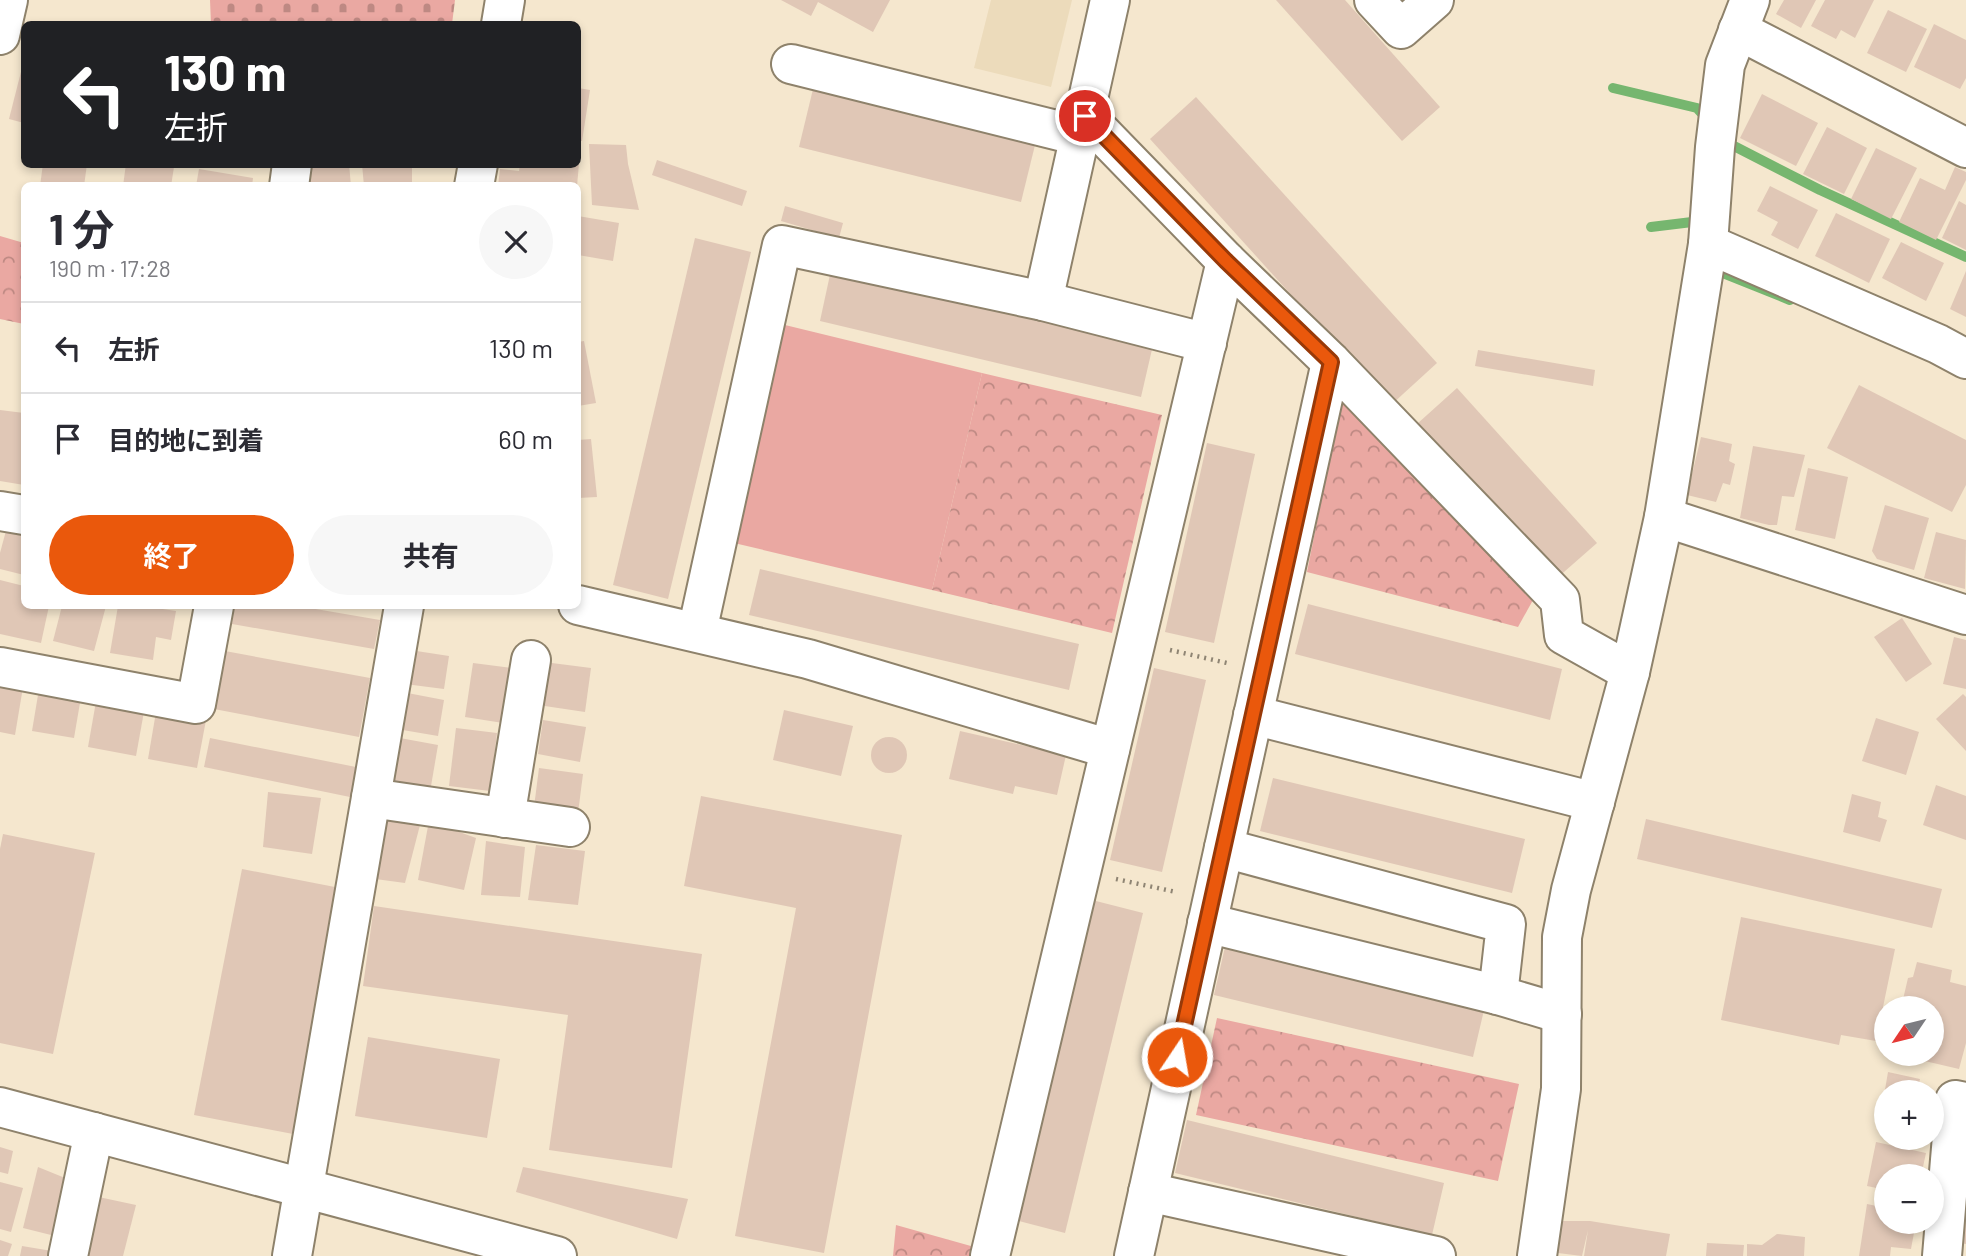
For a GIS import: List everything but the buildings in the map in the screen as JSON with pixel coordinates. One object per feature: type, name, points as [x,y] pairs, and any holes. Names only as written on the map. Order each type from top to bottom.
[{"type":"street","points":[[0,35],[8,0]]},
{"type":"street","points":[[502,21],[505,0]]},
{"type":"street","points":[[1043,301],[1110,0]]},
{"type":"street","points":[[1374,0],[1401,29],[1434,0]]},
{"type":"street","points":[[1537,1256],[1561,1089],[1562,937],[1571,890],[1630,672],[1664,517],[1708,244],[1715,147],[1725,65],[1744,15],[1966,148]]},
{"type":"street","points":[[791,64],[1082,126],[1331,362],[1560,600],[1564,635],[1630,672]]},
{"type":"street","points":[[1708,244],[1938,344],[1966,359]]},
{"type":"street","points":[[697,632],[782,245],[1043,301],[1207,343]]},
{"type":"street","points":[[990,1256],[1226,261]]},
{"type":"street","points":[[1134,1256],[1331,362]]},
{"type":"street","points":[[0,511],[21,515]]},
{"type":"street","points":[[1664,517],[1966,615]]},
{"type":"street","points":[[581,606],[808,659],[1111,749]]},
{"type":"street","points":[[0,667],[195,704],[213,609]]},
{"type":"street","points":[[292,1256],[403,609]]},
{"type":"street","points":[[505,818],[531,660]]},
{"type":"street","points":[[1253,715],[1595,802]]},
{"type":"street","points":[[371,798],[570,827]]},
{"type":"street","points":[[1224,848],[1506,924],[1498,995]]},
{"type":"street","points":[[1210,911],[1562,1014]]},
{"type":"street","points":[[1942,1256],[1955,1100],[1966,1102]]},
{"type":"street","points":[[0,1107],[557,1256]]},
{"type":"street","points":[[68,1256],[94,1132]]},
{"type":"street","points":[[1148,1192],[1436,1256]]},
{"type":"path","points":[[1135,642],[1263,671]]},
{"type":"path","points":[[1081,872],[1210,911]]},
{"type":"shaded area","points":[[991,0],[1072,0],[1051,87],[974,68]]},
{"type":"green space","points":[[210,0],[455,0],[452,21],[211,21]]},
{"type":"green space","points":[[0,236],[21,242],[21,323],[0,319]]},
{"type":"green space","points":[[785,325],[982,373],[932,590],[734,543]]},
{"type":"green space","points":[[982,373],[1162,415],[1112,633],[932,590]]},
{"type":"green space","points":[[1342,396],[1533,600],[1518,627],[1307,572]]},
{"type":"green space","points":[[1217,1018],[1519,1084],[1498,1181],[1196,1115]]},
{"type":"green space","points":[[896,1225],[978,1248],[977,1256],[893,1256]]},
{"type":"waterway","points":[[1613,88],[1697,108],[1708,120]]},
{"type":"waterway","points":[[1724,136],[1732,145],[1820,190],[1966,257]]},
{"type":"waterway","points":[[1651,227],[1692,222]]},
{"type":"waterway","points":[[1718,271],[1790,300]]},
{"type":"route","points":[[1085,116],[1226,261],[1331,362],[1177,1057]]}]
